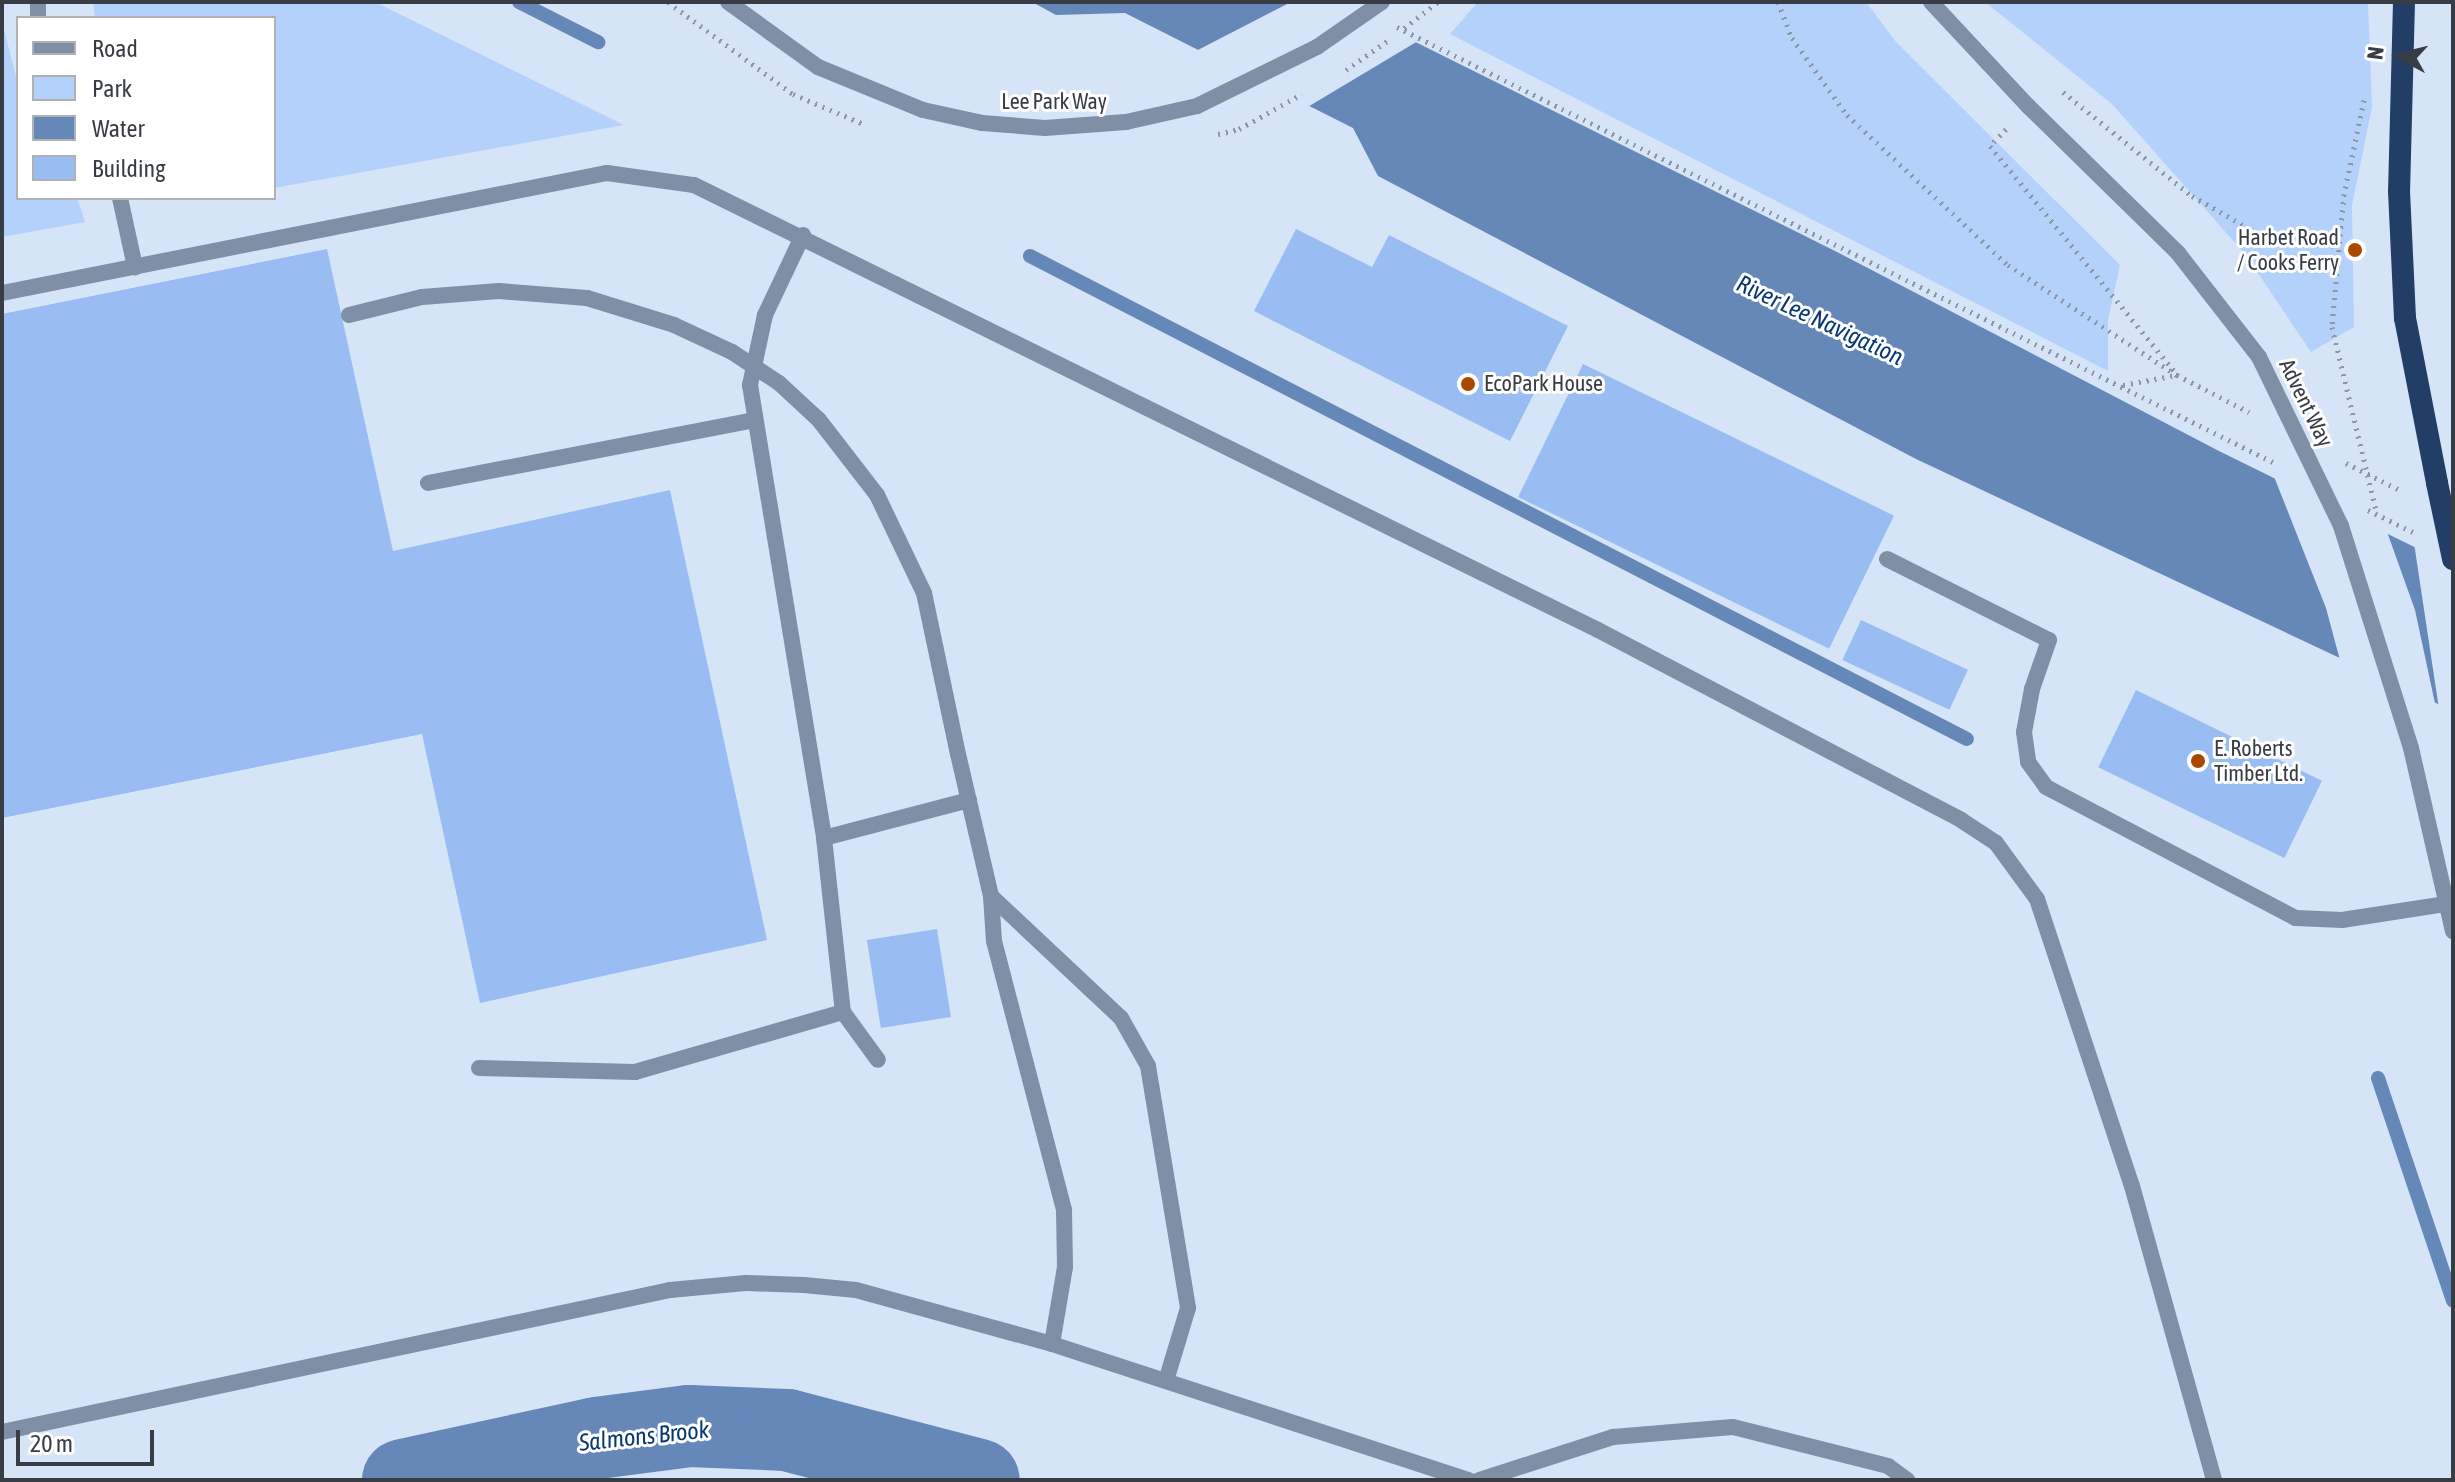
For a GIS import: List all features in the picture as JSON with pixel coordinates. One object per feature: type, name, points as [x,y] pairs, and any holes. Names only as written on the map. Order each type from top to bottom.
[{"type":"highway","points":[[2404,2],[2399,191],[2405,318],[2453,559]]},
{"type":"street","name":"Lee Park Way","points":[[728,2],[818,67],[923,110],[953,117],[1045,128],[1098,126],[1197,106],[1317,47],[1382,2]]},
{"type":"street","name":"Advent Way","points":[[1931,2],[2028,106],[2178,253],[2259,357],[2341,526],[2411,748],[2453,931]]},
{"type":"street","points":[[2,293],[607,173],[694,185],[803,235],[1598,630],[1996,843],[2037,899],[2132,1186],[2214,1480]]},
{"type":"street","points":[[120,200],[135,267]]},
{"type":"street","points":[[803,235],[765,315],[753,355],[754,420],[824,838],[843,1012],[878,1060]]},
{"type":"street","points":[[349,315],[422,297],[499,291],[587,298],[674,325],[732,352],[779,383],[819,420],[877,495],[924,593],[991,896],[994,941],[1064,1210],[1065,1267],[1052,1344]]},
{"type":"street","points":[[428,483],[754,420]]},
{"type":"street","points":[[1887,559],[2049,640],[2032,689],[2024,732],[2028,762],[2046,787],[2296,918],[2342,920],[2445,904]]},
{"type":"street","points":[[824,838],[969,800]]},
{"type":"street","points":[[991,896],[1121,1018],[1148,1066],[1188,1308],[1166,1381]]},
{"type":"street","points":[[479,1068],[635,1072],[843,1012]]},
{"type":"street","points":[[2,1432],[572,1309],[670,1290],[746,1283],[856,1290],[1052,1344],[1469,1480]]},
{"type":"street","points":[[1479,1480],[1613,1437],[1733,1427],[1888,1466],[1907,1480]]},
{"type":"path","points":[[1778,2],[1792,38],[1847,115],[2008,265],[2177,375]]},
{"type":"path","points":[[1389,23],[2123,385],[2177,375]]},
{"type":"path","points":[[2051,82],[2192,196],[2268,239],[2337,246]]},
{"type":"path","points":[[2367,87],[2337,246],[2332,327],[2378,515]]},
{"type":"path","points":[[2006,128],[1990,146],[2177,375]]},
{"type":"green space","points":[[93,2],[375,2],[624,125],[276,188],[276,16],[95,16]]},
{"type":"green space","points":[[1478,2],[1866,2],[1896,42],[2120,265],[2108,320],[2108,371],[1450,34]]},
{"type":"green space","points":[[1985,2],[2368,2],[2372,107],[2352,205],[2354,327],[2311,352],[2245,254],[2112,104]]},
{"type":"green space","points":[[2,22],[16,76],[16,200],[78,200],[85,222],[2,237]]},
{"type":"water","name":"River Lee Navigation","points":[[1032,2],[1335,2],[1839,253],[2219,451],[2453,566],[2453,711],[1916,459],[1378,176],[1353,128],[1125,13],[1056,15]]},
{"type":"pier","points":[[1291,2],[1343,2],[1418,41],[1306,108],[1194,52]]},
{"type":"pier","points":[[2273,474],[2386,529],[2415,610],[2436,708],[2341,664],[2326,608]]},
{"type":"pier","points":[[2414,543],[2453,562],[2453,715],[2439,709]]},
{"type":"building","name":"EcoPark House","points":[[1296,229],[1372,267],[1389,235],[1568,326],[1510,441],[1254,311]]},
{"type":"building","points":[[327,249],[393,551],[670,490],[767,940],[480,1003],[422,734],[2,818],[2,314]]},
{"type":"building","points":[[1583,364],[1894,516],[1829,649],[1518,497]]},
{"type":"building","points":[[1861,620],[1968,670],[1949,710],[1842,660]]},
{"type":"building","points":[[2136,690],[2322,781],[2284,858],[2098,767]]},
{"type":"building","points":[[937,929],[951,1017],[881,1028],[867,940]]},
{"type":"waterway","points":[[519,2],[598,42]]},
{"type":"waterway","points":[[1030,256],[1967,739]]},
{"type":"waterway","points":[[2378,1078],[2453,1301]]},
{"type":"waterway","name":"Salmons Brook","points":[[403,1480],[597,1438],[689,1426],[787,1430],[979,1480]]},
{"type":"place","name":"Harbet Road / Cooks Ferry","points":[[2355,250]]},
{"type":"place","name":"EcoPark House","points":[[1468,384]]},
{"type":"place","name":"E. Roberts Timber Ltd.","points":[[2198,761]]}]
